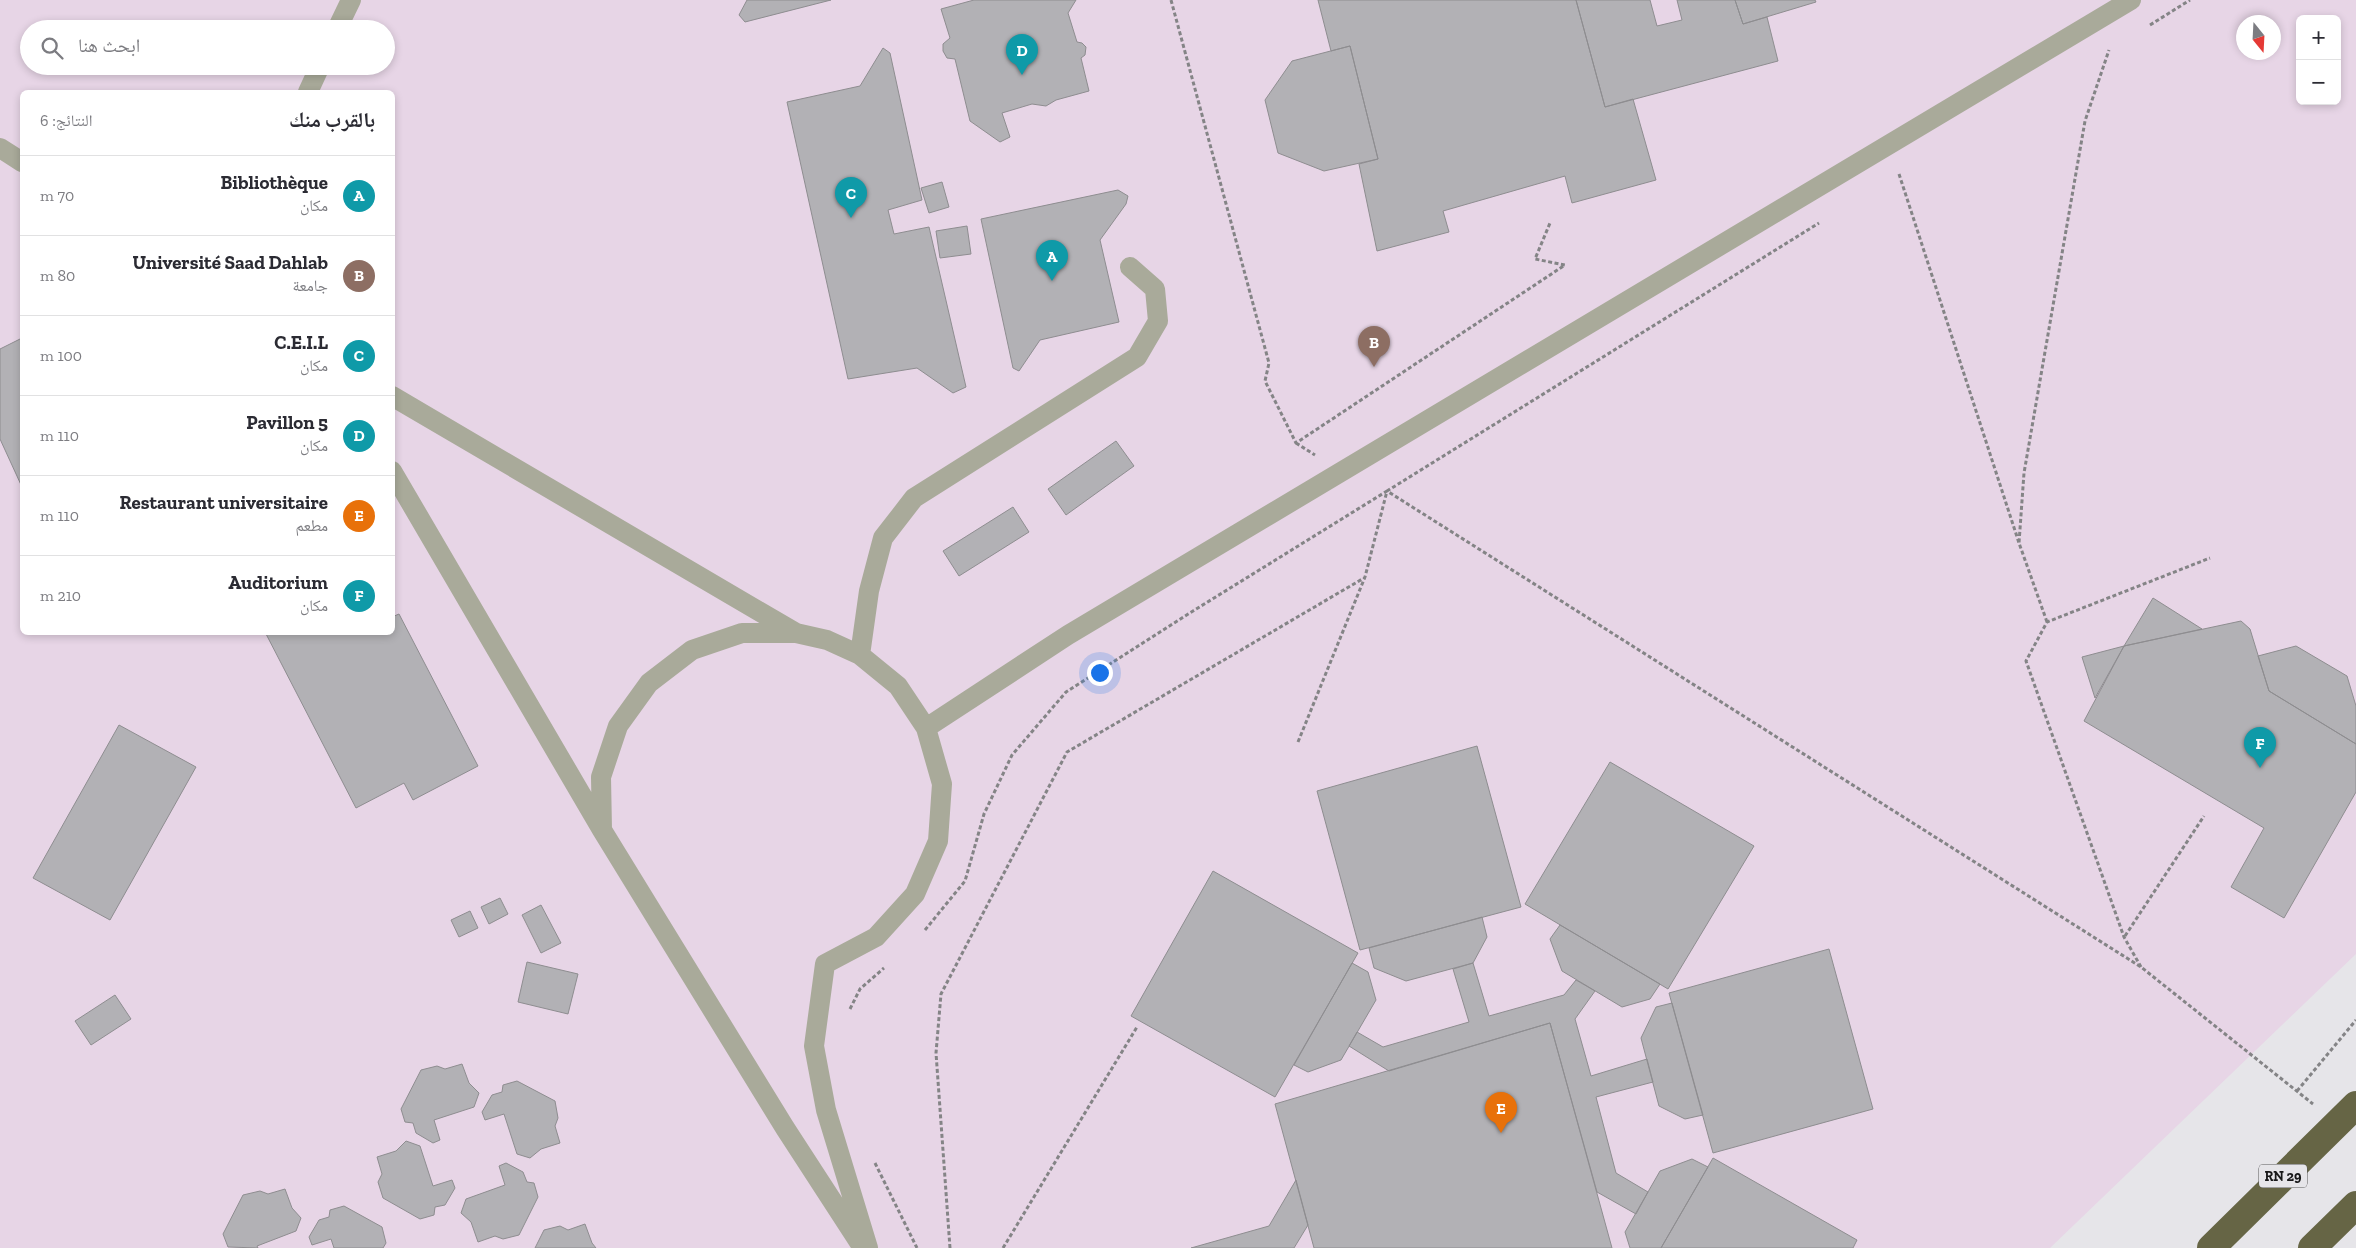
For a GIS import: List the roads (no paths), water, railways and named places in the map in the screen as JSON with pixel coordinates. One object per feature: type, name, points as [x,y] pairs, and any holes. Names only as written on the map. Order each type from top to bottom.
[{"type":"highway","name":"RN 29","points":[[2211,1248],[2356,1104]]},
{"type":"highway","points":[[2312,1248],[2356,1205]]},
{"type":"lane","points":[[342,20],[351,0]]},
{"type":"lane","points":[[926,728],[1068,635],[2131,0]]},
{"type":"lane","points":[[309,90],[316,75]]},
{"type":"lane","points":[[0,148],[20,161]]},
{"type":"lane","points":[[860,655],[869,591],[883,538],[914,498],[1137,357],[1158,321],[1155,289],[1130,267]]},
{"type":"lane","points":[[395,398],[796,633]]},
{"type":"lane","points":[[395,476],[602,830],[785,1128],[863,1248]]},
{"type":"lane","points":[[602,830],[601,777],[618,726],[649,683],[692,650],[742,633],[796,633],[828,640],[860,655],[898,686],[926,728],[942,784],[938,841],[915,894],[909,902],[876,937],[825,964],[814,1046],[826,1110],[868,1248]]},
{"type":"place","name":"Pavillon 5","points":[[1022,75]]},
{"type":"place","name":"C.E.I.L","points":[[851,218]]},
{"type":"place","name":"Bibliothèque","points":[[1052,281]]},
{"type":"place","name":"Université Saad Dahlab","points":[[1374,367]]},
{"type":"place","name":"Auditorium","points":[[2260,768]]},
{"type":"place","name":"Restaurant universitaire","points":[[1501,1133]]}]
